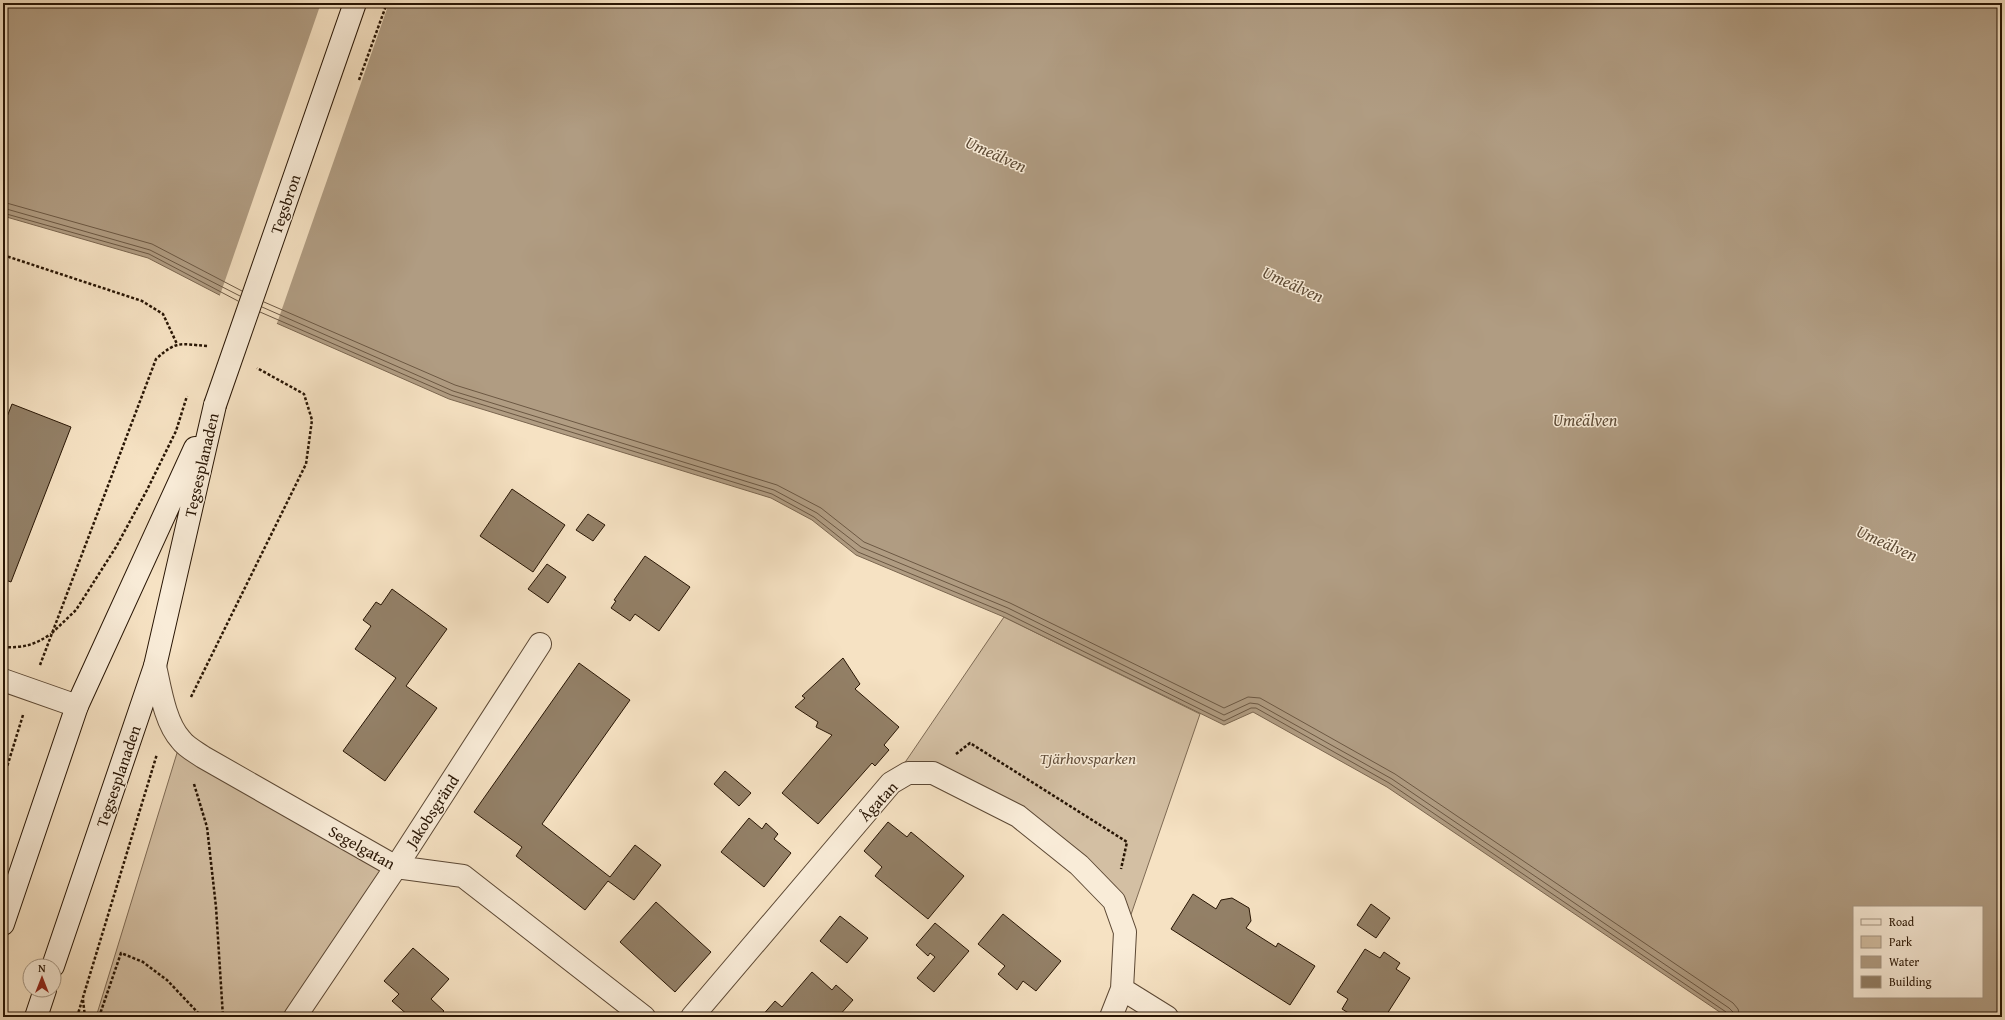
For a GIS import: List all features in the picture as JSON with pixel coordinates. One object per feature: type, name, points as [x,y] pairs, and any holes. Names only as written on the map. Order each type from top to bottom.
[{"type":"street","name":"Tegsbron","points":[[214,405],[355,3]]},
{"type":"street","name":"Tegsesplanaden","points":[[56,958],[155,666],[214,405]]},
{"type":"street","name":"Tegsesplanaden","points":[[3,924],[77,706],[214,405]]},
{"type":"street","name":"Jakobsgränd","points":[[295,1017],[396,867],[540,644]]},
{"type":"street","points":[[155,666],[161,696],[176,734]]},
{"type":"street","points":[[3,680],[77,706]]},
{"type":"street","name":"Segelgatan","points":[[176,734],[203,757],[396,867],[463,876],[644,1017]]},
{"type":"street","name":"Ågatan","points":[[692,1017],[891,783],[908,773],[933,773],[1018,816],[1079,865],[1114,901],[1125,932],[1122,989],[1111,1017]]},
{"type":"street","points":[[1122,989],[1167,1017]]},
{"type":"street","points":[[36,1017],[42,998]]},
{"type":"path","points":[[3,255],[142,301],[163,314],[177,344]]},
{"type":"path","points":[[203,350],[206,343]]},
{"type":"path","points":[[3,780],[31,690],[150,371],[156,359],[166,350],[177,344],[208,346]]},
{"type":"path","points":[[223,1017],[216,906],[207,827],[176,734],[186,707],[306,464],[312,420],[304,394],[254,367]]},
{"type":"path","points":[[3,647],[19,648],[37,644],[52,633],[76,610],[116,547],[147,490],[176,431],[187,395]]},
{"type":"path","points":[[77,1017],[162,740],[176,734]]},
{"type":"path","points":[[99,1017],[121,953],[142,962],[167,980],[202,1017]]},
{"type":"path","points":[[83,999],[85,1017]]},
{"type":"green space","name":"Tjärhovsparken","points":[[1004,617],[1200,714],[1125,932],[1079,865],[933,773],[891,783]]},
{"type":"green space","points":[[181,740],[396,867],[295,1017],[96,1017]]},
{"type":"water","name":"Umeälven","points":[[3,3],[2002,3],[2002,1017],[1727,1017],[1387,787],[1253,712],[1224,725],[1004,617],[856,555],[812,520],[771,498],[449,399],[258,315],[148,258],[3,216]]},
{"type":"pier","points":[[321,3],[389,3],[276,326],[219,298]]},
{"type":"building","points":[[12,404],[71,427],[11,582],[3,579],[3,427]]},
{"type":"building","points":[[512,489],[565,525],[533,572],[480,536]]},
{"type":"building","points":[[588,514],[605,525],[593,541],[576,530]]},
{"type":"building","points":[[645,556],[690,587],[659,631],[635,614],[630,621],[611,608],[616,601],[614,600]]},
{"type":"building","points":[[547,564],[566,577],[548,603],[528,589]]},
{"type":"building","points":[[392,589],[447,629],[406,686],[437,708],[385,781],[343,751],[396,678],[355,649],[371,626],[363,620],[376,602],[381,605]]},
{"type":"building","points":[[843,658],[860,684],[855,689],[899,727],[884,745],[889,750],[875,766],[872,763],[818,824],[782,793],[832,735],[816,727],[818,722],[795,707],[805,698],[802,696]]},
{"type":"building","points":[[579,663],[630,700],[542,824],[610,877],[635,845],[661,865],[634,900],[608,881],[585,910],[516,856],[522,847],[474,812]]},
{"type":"building","points":[[725,771],[751,793],[739,806],[714,784]]},
{"type":"building","points":[[749,818],[762,829],[766,823],[778,834],[774,839],[791,853],[764,887],[721,852]]},
{"type":"building","points":[[888,822],[907,837],[911,832],[964,876],[928,919],[875,876],[882,867],[864,851]]},
{"type":"building","points":[[1193,894],[1216,909],[1221,900],[1232,898],[1249,908],[1251,921],[1246,928],[1276,947],[1278,943],[1315,966],[1290,1005],[1171,929]]},
{"type":"building","points":[[656,902],[711,952],[675,992],[620,942]]},
{"type":"building","points":[[1371,904],[1390,918],[1376,938],[1357,925]]},
{"type":"building","points":[[1003,914],[1061,961],[1036,991],[1023,981],[1017,990],[998,974],[1005,966],[978,944]]},
{"type":"building","points":[[840,916],[868,938],[847,963],[820,941]]},
{"type":"building","points":[[935,923],[969,951],[934,992],[917,978],[935,957],[930,953],[928,956],[916,945]]},
{"type":"building","points":[[413,948],[449,979],[431,999],[444,1011],[438,1017],[410,1017],[392,1001],[399,994],[384,981]]},
{"type":"building","points":[[1365,949],[1380,958],[1384,952],[1400,963],[1396,969],[1410,978],[1385,1017],[1376,1017],[1370,1013],[1367,1017],[1355,1017],[1342,1009],[1348,999],[1337,992]]},
{"type":"building","points":[[812,972],[832,990],[836,985],[853,1000],[838,1017],[761,1017],[775,1001],[782,1007]]}]
